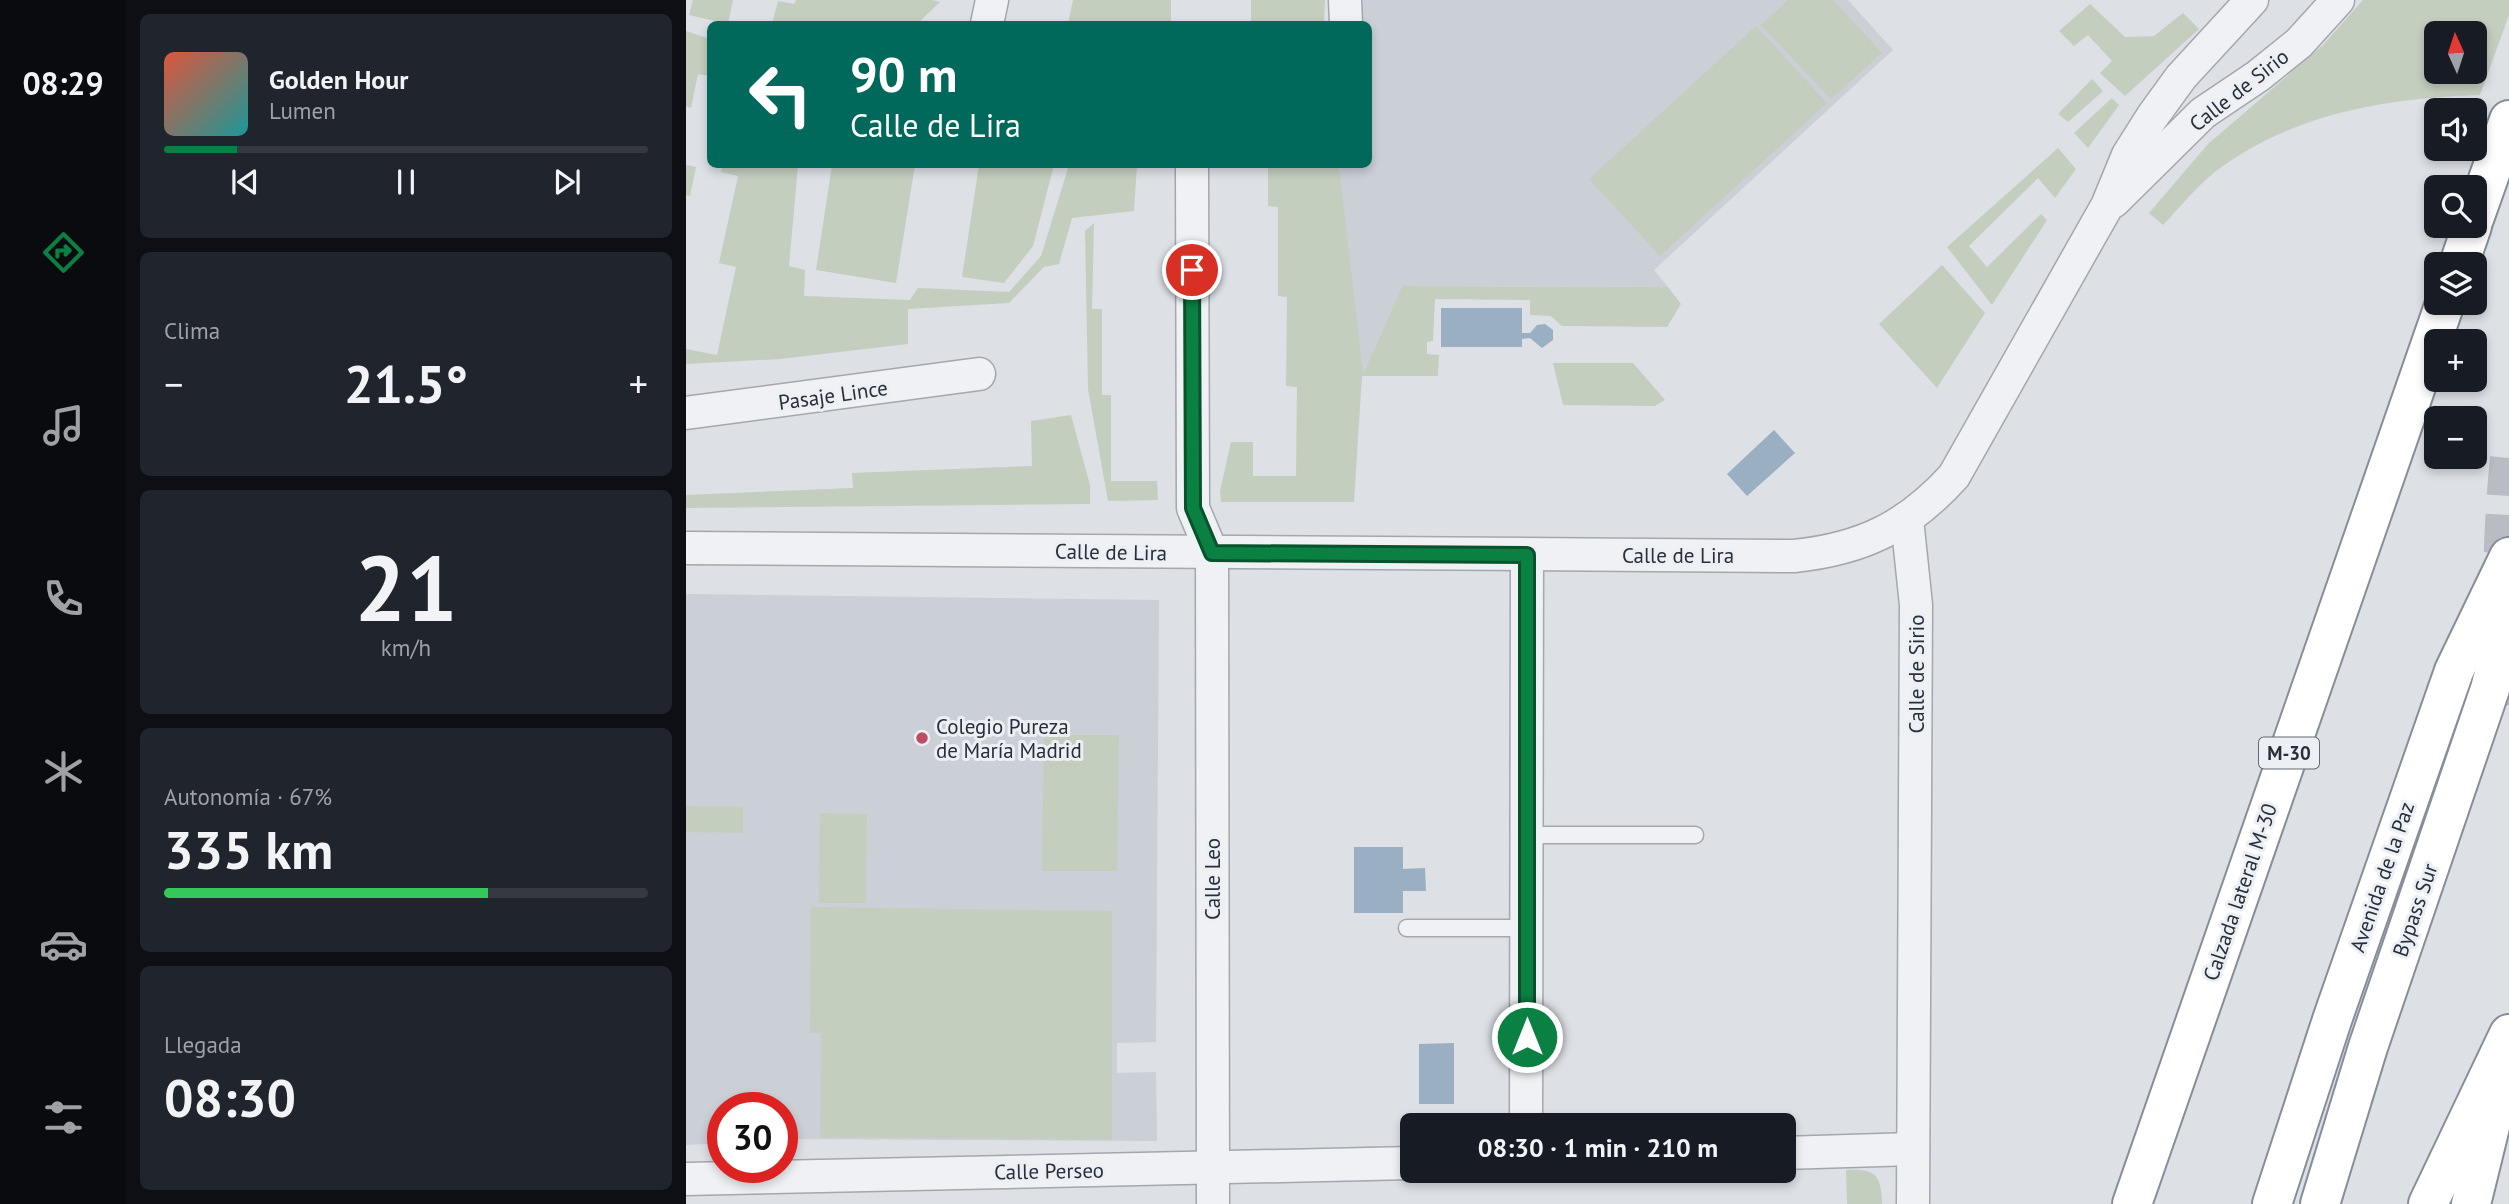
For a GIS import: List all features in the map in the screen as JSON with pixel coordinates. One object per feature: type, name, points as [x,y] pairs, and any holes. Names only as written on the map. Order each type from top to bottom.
[{"type":"highway","points":[[2487,182],[2509,120]]},
{"type":"highway","name":"Calzada lateral M-30","points":[[2132,1204],[2441,315]]},
{"type":"highway","name":"Avenida de la Paz","points":[[2272,1204],[2336,1007],[2454,671],[2509,557]]},
{"type":"highway","name":"Bypass Sur","points":[[2320,1204],[2368,1046],[2490,689],[2509,615]]},
{"type":"highway","points":[[2428,1204],[2509,1034]]},
{"type":"highway","points":[[2471,1204],[2509,1051]]},
{"type":"street","points":[[988,21],[992,0]]},
{"type":"street","name":"Calle de Sirio","points":[[2108,206],[2203,113],[2258,76],[2299,43],[2338,0]]},
{"type":"street","name":"Calle de Sirio","points":[[1913,1204],[1916,605],[1907,519],[1933,500],[1954,476],[2108,206],[2128,155],[2152,117],[2239,6]]},
{"type":"street","points":[[1192,168],[1193,508],[1212,553]]},
{"type":"street","name":"Pasaje Lince","points":[[686,413],[979,374]]},
{"type":"street","name":"Calle de Lira","points":[[686,548],[1794,556],[1853,547],[1907,519]]},
{"type":"street","name":"Calle Leo","points":[[1212,553],[1213,1204]]},
{"type":"street","points":[[1526,1113],[1527,555]]},
{"type":"street","points":[[1796,1153],[1913,1149]]},
{"type":"street","name":"Calle Perseo","points":[[686,1179],[1400,1163]]},
{"type":"lane","points":[[1528,835],[1695,835]]},
{"type":"lane","points":[[1408,928],[1528,928]]},
{"type":"shaded area","points":[[1364,0],[1848,0],[1893,50],[1654,270],[1668,287],[1402,286],[1362,376],[1339,168],[1372,168],[1372,21],[1341,21]]},
{"type":"shaded area","name":"Colegio Pureza de María Madrid","points":[[686,594],[1159,600],[1156,1042],[1117,1043],[1117,1073],[1156,1072],[1157,1141],[798,1139],[798,1092],[707,1092],[707,1144],[686,1145]]},
{"type":"green space","points":[[693,0],[733,0],[729,21],[689,15]]},
{"type":"green space","points":[[796,0],[940,2],[920,21],[773,21],[778,1],[794,4]]},
{"type":"green space","points":[[1073,0],[1171,0],[1171,21],[1069,21]]},
{"type":"green space","points":[[1251,0],[1325,0],[1324,21],[1251,21]]},
{"type":"green space","points":[[1788,0],[1833,0],[1882,53],[1831,99],[1761,25]]},
{"type":"green space","points":[[2363,0],[2509,0],[2509,15],[2487,76],[2487,21],[2424,21],[2424,84],[2484,84],[2480,95],[2424,98],[2376,105],[2309,122],[2277,135],[2216,171],[2163,225],[2149,213],[2208,144],[2323,45]]},
{"type":"green space","points":[[2090,4],[2125,37],[2154,36],[2183,13],[2199,29],[2125,96],[2100,73],[2112,61],[2088,35],[2074,46],[2059,31]]},
{"type":"green space","points":[[1756,26],[1827,103],[1660,256],[1589,179]]},
{"type":"green space","points":[[686,31],[707,38],[707,76],[698,74],[691,108],[686,106]]},
{"type":"green space","points":[[2092,79],[2103,91],[2068,122],[2058,114]]},
{"type":"green space","points":[[2112,98],[2119,105],[2088,148],[2074,133]]},
{"type":"green space","points":[[2058,148],[2076,169],[2055,198],[2038,178],[1969,246],[1987,267],[2041,214],[2047,220],[1992,305],[1947,247]]},
{"type":"green space","points":[[686,165],[696,167],[690,196],[686,195]]},
{"type":"green space","points":[[722,168],[798,168],[789,266],[805,270],[804,296],[910,300],[918,288],[1009,292],[1041,256],[1068,168],[1137,168],[1134,211],[1072,218],[1059,264],[1044,267],[1009,303],[908,309],[908,344],[780,359],[686,364],[686,349],[717,355],[736,267],[719,263],[738,176],[721,172]]},
{"type":"green space","points":[[832,168],[915,168],[896,283],[816,270]]},
{"type":"green space","points":[[979,168],[1053,168],[1033,246],[1004,283],[962,277]]},
{"type":"green space","points":[[1268,168],[1339,168],[1363,374],[1402,286],[1668,287],[1681,304],[1667,327],[1562,326],[1551,316],[1530,315],[1530,300],[1435,299],[1433,341],[1427,342],[1427,354],[1439,355],[1438,376],[1362,376],[1354,502],[1221,502],[1220,491],[1231,442],[1253,442],[1253,476],[1296,476],[1297,387],[1286,386],[1287,297],[1278,296],[1278,207],[1268,206]]},
{"type":"green space","points":[[1094,223],[1092,309],[1102,309],[1102,395],[1111,395],[1111,481],[1157,481],[1158,500],[1108,501],[1088,389],[1085,231]]},
{"type":"green space","points":[[1942,265],[1985,313],[1937,388],[1879,324]]},
{"type":"green space","points":[[1553,363],[1633,363],[1665,400],[1655,406],[1563,405]]},
{"type":"green space","points":[[1071,415],[1090,485],[1090,504],[686,508],[686,495],[853,488],[852,473],[1032,466],[1031,421]]},
{"type":"green space","points":[[1044,735],[1119,735],[1117,871],[1042,871]]},
{"type":"green space","points":[[686,806],[743,807],[743,833],[686,832]]},
{"type":"green space","points":[[820,813],[867,814],[866,903],[819,903]]},
{"type":"green space","points":[[811,907],[1112,911],[1112,1140],[820,1137],[821,1033],[810,1033]]},
{"type":"green space","points":[[1846,1170],[1864,1170],[1875,1175],[1880,1186],[1882,1204],[1847,1204]]},
{"type":"water","points":[[1441,308],[1522,308],[1522,333],[1530,333],[1537,325],[1545,324],[1553,330],[1553,340],[1542,348],[1530,338],[1522,339],[1522,347],[1441,347]]},
{"type":"water","points":[[1774,430],[1795,453],[1747,496],[1727,474]]},
{"type":"water","points":[[1354,847],[1403,847],[1403,869],[1425,868],[1426,891],[1403,891],[1403,913],[1354,913]]},
{"type":"water","points":[[1454,1043],[1454,1104],[1419,1104],[1419,1044]]},
{"type":"tunnel","points":[[2509,458],[2502,582],[2509,705]]},
{"type":"place","name":"Colegio Pureza de María Madrid","points":[[922,738]]},
{"type":"route","points":[[1192,270],[1193,508],[1212,553],[1527,555],[1527,1037]]}]
